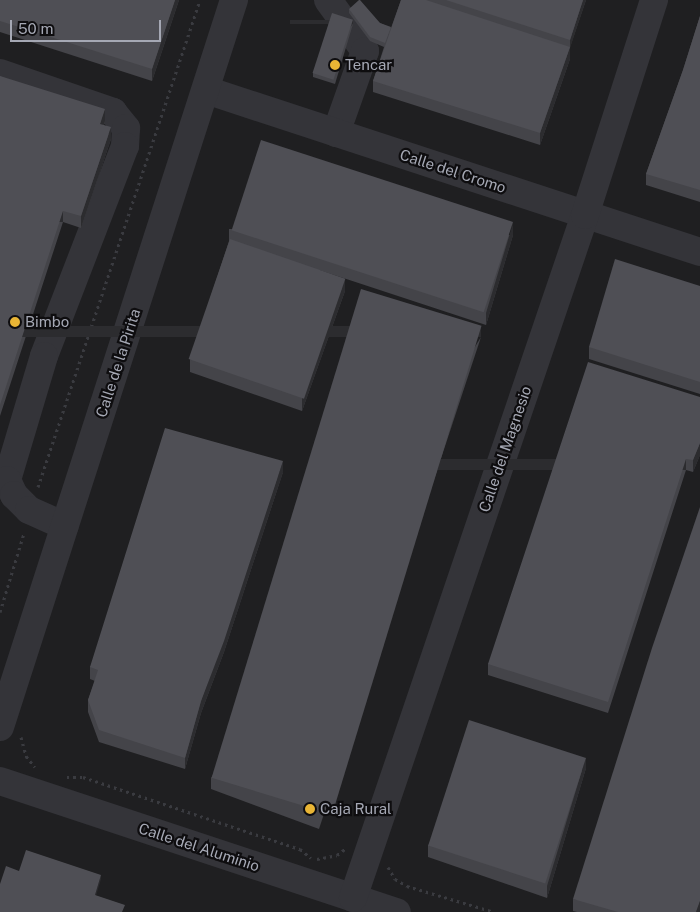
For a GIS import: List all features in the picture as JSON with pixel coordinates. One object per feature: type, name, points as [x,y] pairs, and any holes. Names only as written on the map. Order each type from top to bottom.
[{"type":"street","name":"Calle de la Pirita","points":[[11,728],[65,526],[234,0]]},
{"type":"street","points":[[328,0],[365,52],[336,133]]},
{"type":"street","name":"Calle del Magnesio","points":[[339,901],[585,215],[654,0]]},
{"type":"street","points":[[0,74],[113,112],[126,128],[125,146],[44,356],[7,480],[15,505],[65,526]]},
{"type":"street","name":"Calle del Cromo","points":[[206,90],[700,252]]},
{"type":"street","name":"Calle del Aluminio","points":[[0,781],[339,901],[397,912]]},
{"type":"path","points":[[0,612],[15,505],[200,0]]},
{"type":"path","points":[[11,728],[21,743],[26,756],[43,771]]},
{"type":"path","points":[[65,776],[83,777],[300,849],[310,857],[323,860],[348,846]]},
{"type":"path","points":[[387,860],[395,879],[407,886],[494,912]]},
{"type":"shaded area","points":[[0,0],[700,0],[700,912],[0,912]]},
{"type":"building","points":[[0,0],[175,0],[152,69],[0,21]]},
{"type":"building","points":[[359,0],[380,23],[391,27],[385,43],[370,37],[349,9]]},
{"type":"building","points":[[401,0],[426,0],[570,47],[540,133],[373,81]]},
{"type":"building","points":[[446,0],[583,0],[570,40]]},
{"type":"building","points":[[332,13],[353,20],[333,80],[313,73]]},
{"type":"building","points":[[700,16],[700,190],[646,174]]},
{"type":"building","name":"Bimbo","points":[[0,76],[105,109],[100,124],[111,127],[81,216],[63,211],[0,405]]},
{"type":"building","points":[[261,140],[513,222],[484,312],[232,230]]},
{"type":"building","points":[[230,239],[345,279],[304,399],[189,359]]},
{"type":"building","points":[[615,259],[700,286],[700,382],[589,347]]},
{"type":"building","points":[[361,289],[481,326],[332,815],[212,778]]},
{"type":"building","points":[[588,362],[700,397],[700,443],[693,460],[686,459],[608,702],[488,664]]},
{"type":"building","points":[[165,428],[283,461],[224,641],[201,701],[185,758],[99,730],[88,700],[98,670],[90,667]]},
{"type":"building","points":[[700,507],[700,901],[696,912],[618,912],[573,899],[652,648]]},
{"type":"building","points":[[469,720],[586,758],[545,884],[428,846]]},
{"type":"building","points":[[26,850],[101,875],[95,895],[125,905],[122,912],[0,912],[0,884],[6,866],[19,871]]},
{"type":"place","name":"Tencar","points":[[335,65]]},
{"type":"place","name":"Bimbo","points":[[15,322]]},
{"type":"place","name":"Caja Rural","points":[[310,809]]}]
